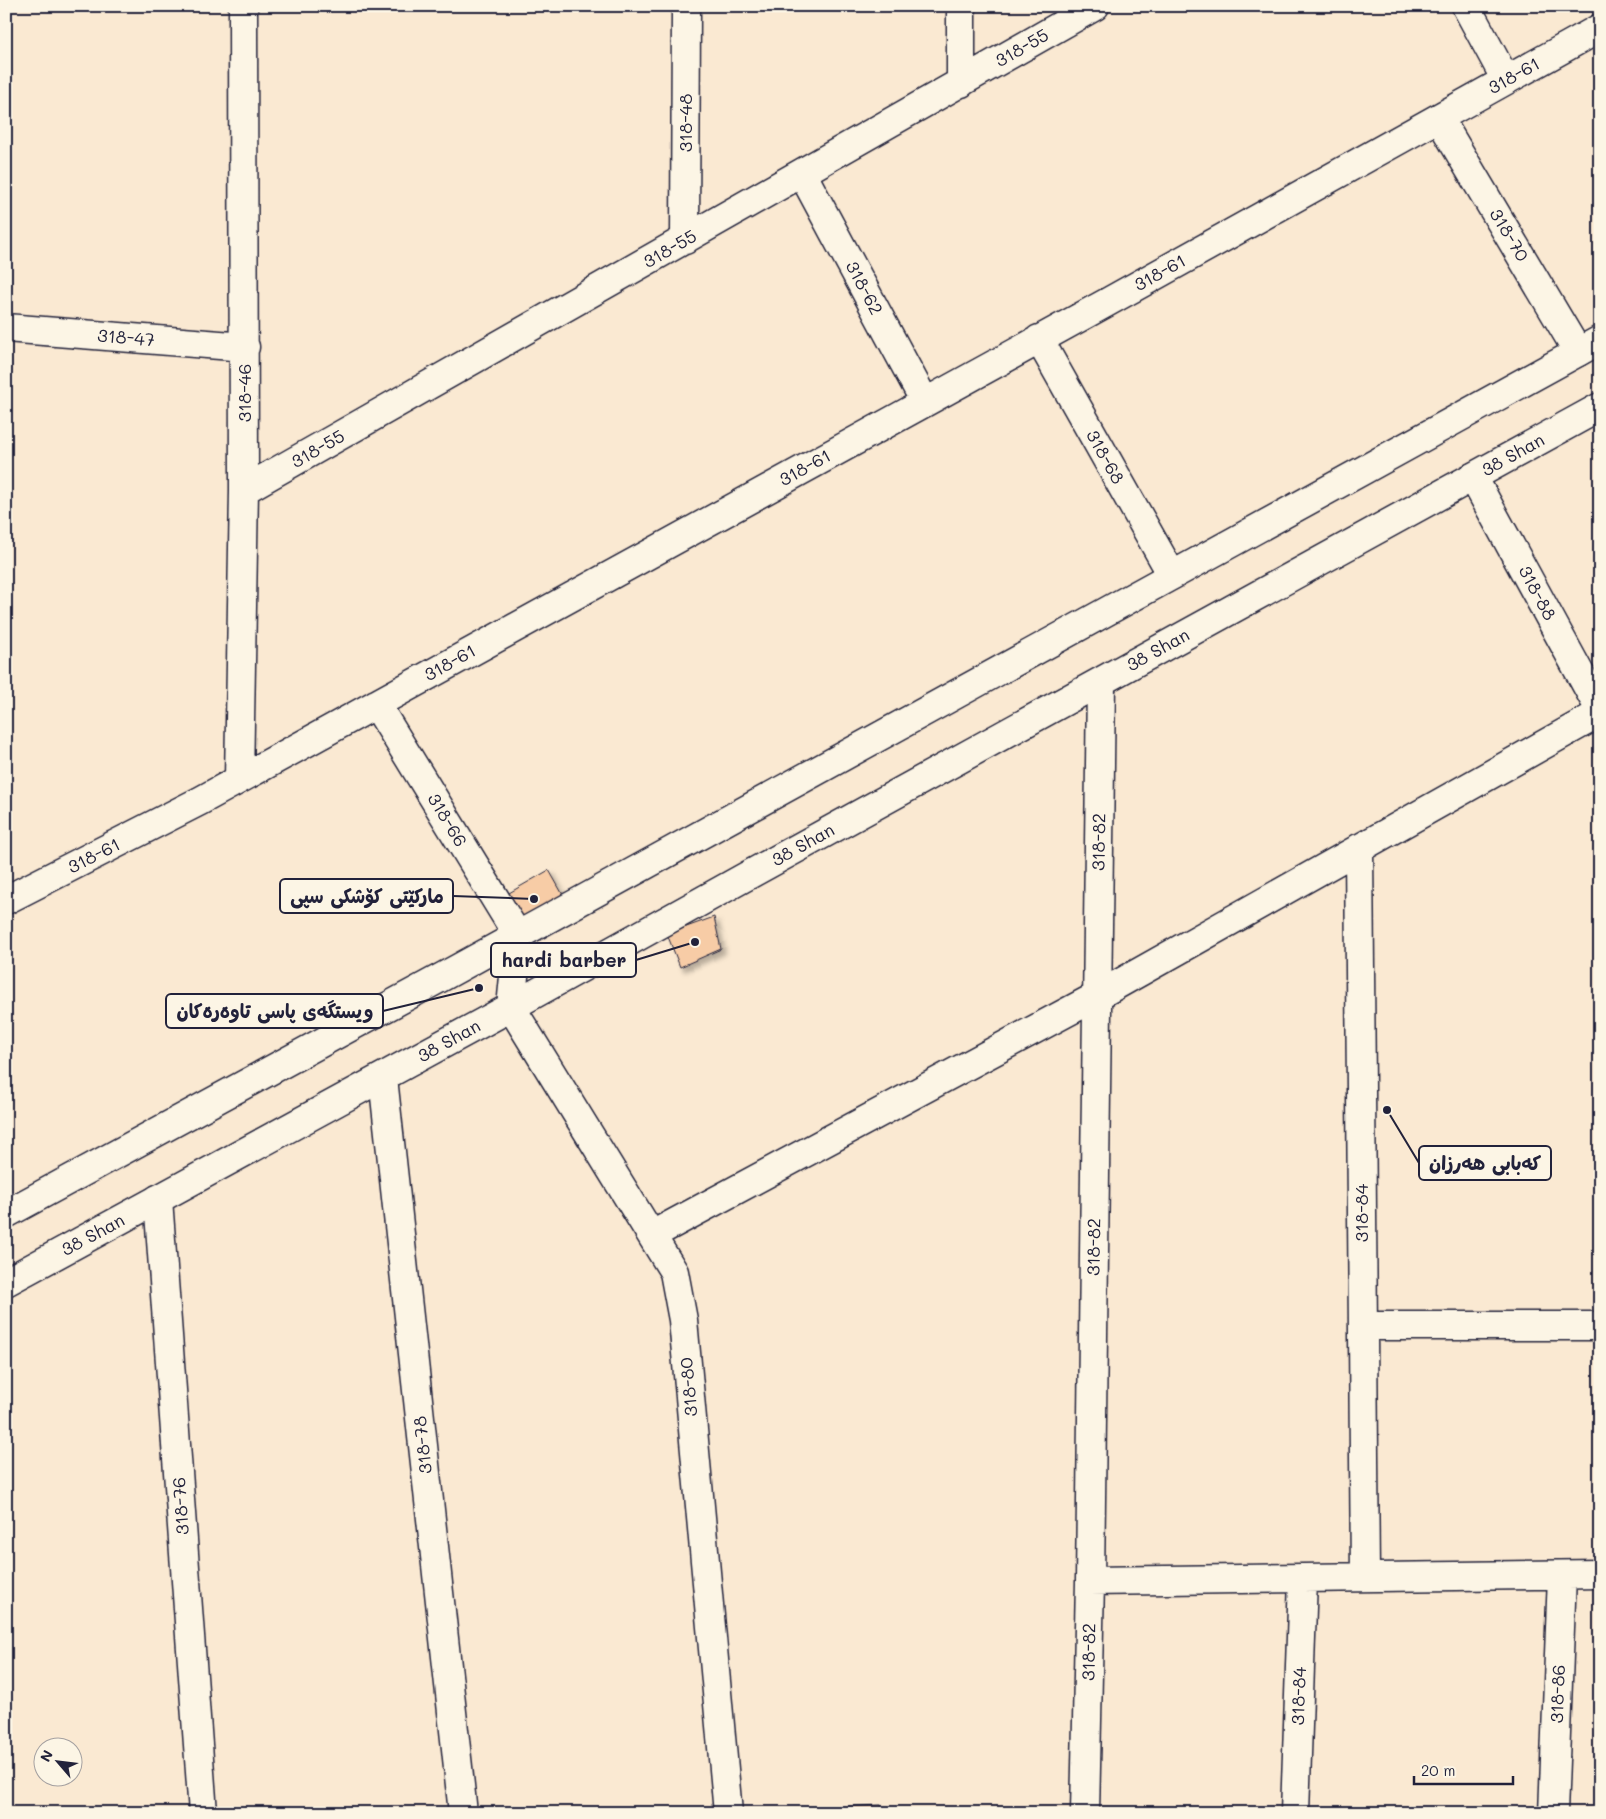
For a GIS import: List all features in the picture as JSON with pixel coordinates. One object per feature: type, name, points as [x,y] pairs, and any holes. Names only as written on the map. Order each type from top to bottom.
[{"type":"street","name":"318-46","points":[[239,779],[245,348],[243,6]]},
{"type":"street","name":"318-48","points":[[685,240],[686,6]]},
{"type":"street","points":[[960,6],[961,84]]},
{"type":"street","name":"318-55","points":[[244,490],[961,84],[1095,6]]},
{"type":"street","points":[[1466,6],[1506,80]]},
{"type":"street","name":"318-61","points":[[6,900],[200,801],[1600,28]]},
{"type":"street","name":"318-70","points":[[1439,118],[1589,346]]},
{"type":"street","name":"318-62","points":[[802,173],[925,402]]},
{"type":"street","name":"318-47","points":[[6,328],[245,348]]},
{"type":"street","name":"318-68","points":[[1039,339],[1172,575]]},
{"type":"street","points":[[6,1214],[518,936],[1589,346]]},
{"type":"street","name":"38 Shan","points":[[6,1282],[511,1008],[1600,407]]},
{"type":"street","name":"318-88","points":[[1474,477],[1600,711]]},
{"type":"street","name":"318-82","points":[[1085,1813],[1090,1581],[1101,682]]},
{"type":"street","name":"318-66","points":[[376,704],[518,936]]},
{"type":"street","points":[[652,1235],[1097,996],[1600,711]]},
{"type":"street","name":"318-84","points":[[1359,848],[1365,1577]]},
{"type":"street","points":[[511,1008],[518,936]]},
{"type":"street","name":"318-80","points":[[511,1008],[674,1272],[683,1320],[728,1813]]},
{"type":"street","name":"318-78","points":[[383,1078],[463,1813]]},
{"type":"street","name":"318-76","points":[[158,1199],[203,1813]]},
{"type":"street","points":[[1363,1326],[1600,1326]]},
{"type":"street","points":[[1090,1581],[1600,1574]]},
{"type":"street","name":"318-86","points":[[1553,1813],[1562,1575]]},
{"type":"street","name":"318-84","points":[[1295,1813],[1303,1578]]},
{"type":"building","points":[[549,870],[567,902],[520,928],[502,897]]},
{"type":"building","points":[[714,917],[721,949],[680,967],[667,934]]},
{"type":"building","points":[[881,1805],[882,1813],[841,1813],[840,1807]]},
{"type":"place","name":"مارکێتی کۆشکی سپی","points":[[534,899]]},
{"type":"place","name":"hardi barber","points":[[695,942]]},
{"type":"place","name":"ویستگەی پاسی تاوەرەکان","points":[[479,988]]},
{"type":"place","name":"کەبابی هەرزان","points":[[1387,1110]]}]
